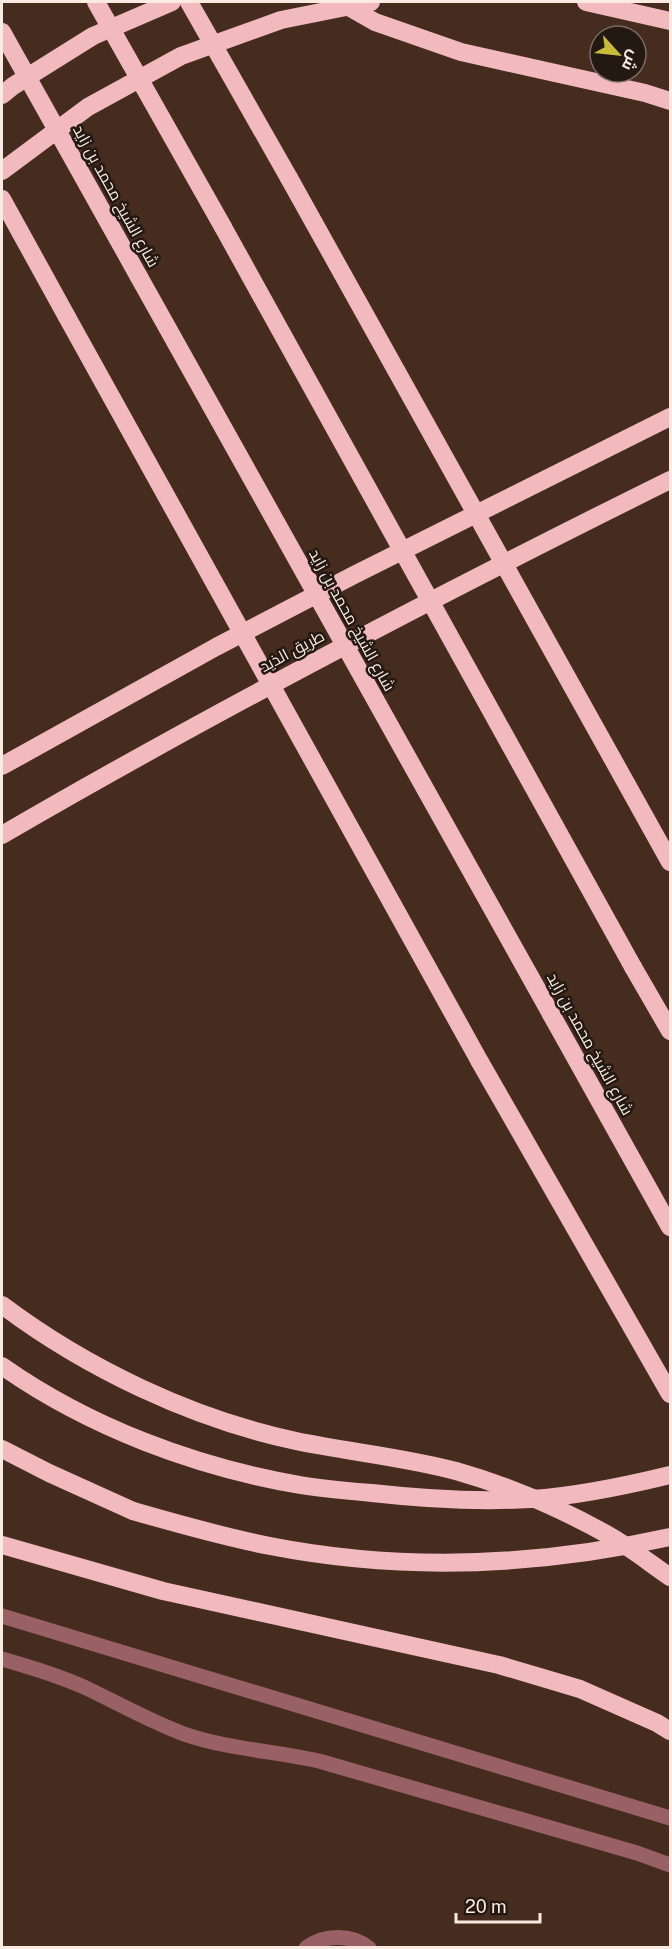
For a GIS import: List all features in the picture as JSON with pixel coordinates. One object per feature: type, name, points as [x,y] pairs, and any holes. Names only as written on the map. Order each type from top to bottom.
[{"type":"highway","points":[[96,2],[670,1031]]},
{"type":"highway","points":[[2,95],[93,36],[172,2]]},
{"type":"highway","points":[[189,2],[670,862]]},
{"type":"highway","points":[[339,2],[375,22],[461,52],[645,93],[670,101]]},
{"type":"highway","points":[[2,171],[88,107],[181,56],[280,20],[371,2]]},
{"type":"highway","points":[[586,2],[670,21]]},
{"type":"highway","name":"شارع الشيخ محمد بن زايد","points":[[2,32],[670,1227]]},
{"type":"highway","points":[[2,199],[480,1062],[670,1394]]},
{"type":"highway","points":[[2,766],[216,647],[354,575],[670,417]]},
{"type":"highway","name":"طريق الذيد","points":[[2,835],[229,706],[370,631],[670,480]]},
{"type":"highway","points":[[2,1305],[25,1323],[89,1362],[155,1394],[224,1421],[295,1441],[456,1471],[536,1499],[612,1537],[670,1577]]},
{"type":"highway","points":[[2,1366],[66,1405],[123,1432],[181,1455],[230,1470],[301,1486],[463,1500],[532,1499],[602,1490],[670,1475]]},
{"type":"highway","points":[[2,1449],[133,1511],[270,1546],[339,1557],[409,1563],[479,1563],[549,1558],[618,1548],[670,1537]]},
{"type":"highway","points":[[2,1545],[164,1591],[499,1665],[580,1689],[670,1731]]},
{"type":"street","points":[[2,1616],[670,1818]]},
{"type":"street","points":[[2,1659],[75,1684],[153,1722],[187,1735],[222,1744],[330,1763],[637,1853],[670,1865]]},
{"type":"street","points":[[306,1947],[323,1939],[337,1937],[351,1939],[369,1947]]}]
